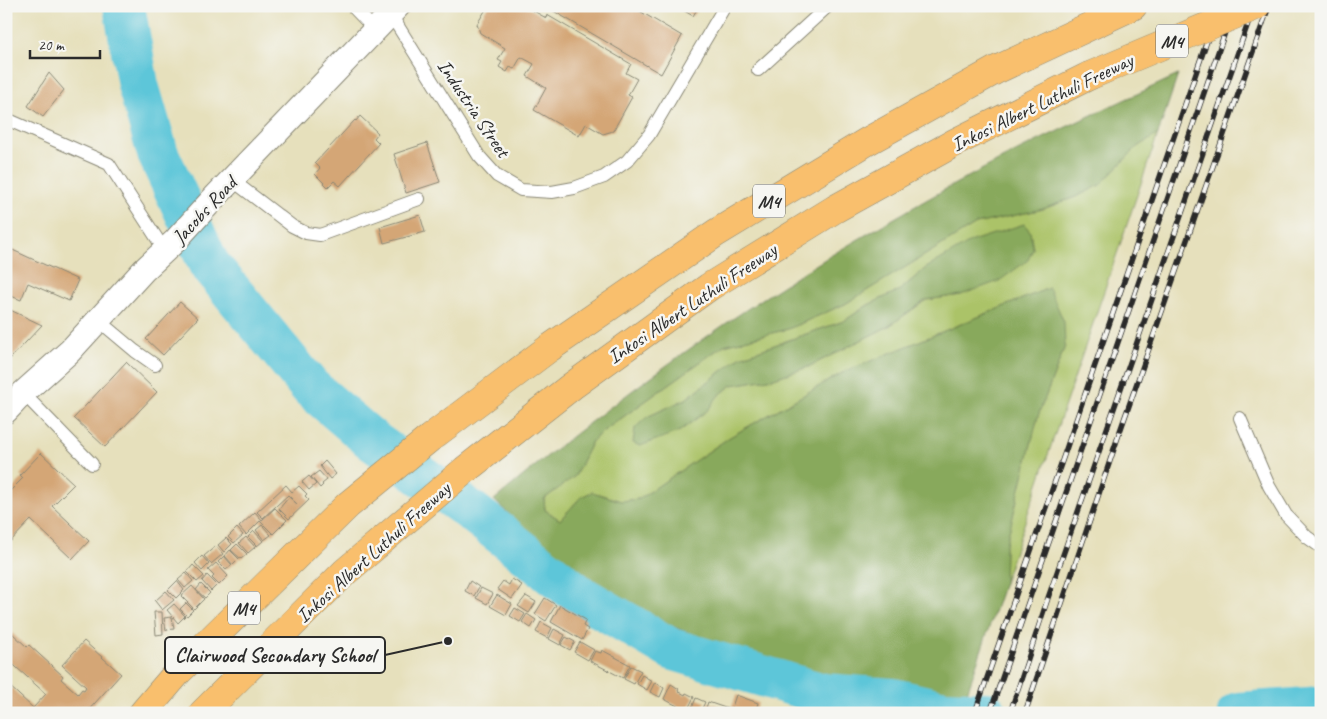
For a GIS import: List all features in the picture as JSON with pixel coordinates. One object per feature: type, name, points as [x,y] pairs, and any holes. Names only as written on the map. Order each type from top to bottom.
[{"type":"highway","name":"M4","points":[[143,713],[178,672],[348,505],[430,438],[548,349],[716,233],[868,142],[996,70],[1133,6]]},
{"type":"highway","name":"Inkosi Albert Luthuli Freeway","points":[[203,713],[345,572],[465,470],[572,386],[709,287],[835,208],[956,142],[1089,76],[1256,6]]},
{"type":"street","name":"Jacobs Road","points":[[6,411],[23,393],[70,351],[144,270],[170,246],[388,17]]},
{"type":"lane","name":"Industria Street","points":[[352,6],[388,17],[479,156],[497,176],[522,190],[552,192],[574,188],[604,177],[628,161],[649,135],[725,6]]},
{"type":"lane","points":[[758,70],[828,6]]},
{"type":"lane","points":[[11,121],[109,164],[170,246]]},
{"type":"lane","points":[[232,180],[292,226],[306,233],[320,234],[420,199]]},
{"type":"lane","points":[[98,320],[155,365]]},
{"type":"lane","points":[[23,393],[92,464]]},
{"type":"lane","points":[[1240,418],[1269,486],[1286,515],[1307,537],[1321,548]]},
{"type":"green space","points":[[1178,75],[1158,134],[1135,149],[1100,185],[1078,196],[1043,209],[976,224],[845,304],[788,329],[724,345],[602,432],[592,441],[575,476],[544,499],[545,510],[560,520],[581,497],[592,492],[621,501],[639,499],[730,437],[844,372],[1049,288],[1064,322],[1065,346],[1038,416],[1005,548],[1004,583],[965,699],[869,685],[731,649],[660,622],[594,587],[542,546],[494,500],[568,439],[669,363],[762,299],[825,259],[911,208],[998,161]]},
{"type":"green space","points":[[1158,134],[1004,583],[1005,548],[1038,416],[1065,346],[1049,288],[844,372],[730,437],[639,499],[621,501],[592,492],[581,497],[560,520],[545,510],[544,499],[575,476],[592,441],[724,345],[788,329],[845,304],[976,224],[1043,209],[1078,196],[1100,185],[1135,149]],"holes":[[[1030,231],[1033,249],[961,295],[926,300],[889,326],[808,367],[773,378],[732,385],[718,396],[647,417],[686,399],[740,357],[844,321],[868,305],[900,290],[926,268]]]},
{"type":"green space","points":[[1024,224],[1030,231],[1033,249],[1028,260],[999,281],[961,295],[926,300],[889,326],[808,367],[774,378],[732,385],[718,396],[708,410],[680,431],[640,446],[633,443],[635,428],[647,417],[686,399],[740,357],[844,321],[868,305],[900,290],[926,268],[972,241]]},
{"type":"building","points":[[488,6],[525,6],[546,18],[547,15],[631,64],[626,73],[637,79],[628,95],[632,97],[613,131],[603,134],[586,124],[579,136],[534,110],[546,88],[527,76],[534,64],[521,57],[514,69],[510,67],[507,72],[499,67],[502,62],[498,60],[505,48],[480,33],[477,24]]},
{"type":"building","points":[[545,6],[631,6],[682,36],[661,74]]},
{"type":"building","points":[[676,6],[699,6],[693,16]]},
{"type":"building","points":[[49,73],[64,90],[43,117],[28,106]]},
{"type":"building","points":[[360,116],[378,133],[374,138],[379,143],[340,186],[334,181],[328,187],[315,174],[320,168],[315,163]]},
{"type":"building","points":[[427,143],[440,182],[406,193],[394,154]]},
{"type":"building","points":[[420,215],[425,232],[384,243],[380,227]]},
{"type":"building","points":[[6,247],[78,280],[69,301],[28,283],[21,300],[6,294]]},
{"type":"building","points":[[180,302],[198,318],[163,355],[146,339]]},
{"type":"building","points":[[6,308],[42,325],[6,361]]},
{"type":"building","points":[[126,362],[157,392],[105,447],[74,418]]},
{"type":"building","points":[[41,453],[74,484],[52,506],[89,541],[72,559],[31,520],[6,546],[6,495],[23,478],[20,475]]},
{"type":"building","points":[[325,461],[336,474],[330,479],[320,466]]},
{"type":"building","points":[[319,471],[327,480],[320,488],[311,477]]},
{"type":"building","points":[[309,476],[316,484],[309,490],[302,482]]},
{"type":"building","points":[[286,485],[292,492],[299,486],[307,494],[305,496],[309,500],[289,519],[279,509],[289,497],[297,504],[288,495],[263,518],[257,512]]},
{"type":"building","points":[[275,508],[287,520],[273,534],[260,521],[246,535],[239,527],[255,512],[262,520]]},
{"type":"building","points":[[262,525],[271,535],[264,540],[256,530]]},
{"type":"building","points":[[237,528],[243,535],[234,543],[228,537]]},
{"type":"building","points":[[254,531],[263,541],[257,546],[248,537]]},
{"type":"building","points":[[246,537],[255,547],[248,553],[239,543]]},
{"type":"building","points":[[226,538],[232,544],[224,552],[218,545]]},
{"type":"building","points":[[237,544],[247,554],[241,559],[231,550]]},
{"type":"building","points":[[216,546],[223,554],[211,564],[204,556]]},
{"type":"building","points":[[230,550],[239,559],[233,565],[225,556]]},
{"type":"building","points":[[202,556],[209,564],[202,571],[195,563]]},
{"type":"building","points":[[224,556],[232,565],[226,570],[218,562]]},
{"type":"building","points":[[216,563],[228,576],[219,585],[212,578],[214,576],[208,570]]},
{"type":"building","points":[[193,565],[204,576],[197,582],[187,572]]},
{"type":"building","points":[[186,573],[193,581],[185,588],[178,580]]},
{"type":"building","points":[[207,575],[217,585],[211,591],[202,581]]},
{"type":"building","points":[[512,579],[522,585],[512,599],[497,589],[503,581],[509,585]]},
{"type":"building","points":[[177,581],[184,590],[176,598],[168,590]]},
{"type":"building","points":[[470,581],[479,587],[474,596],[465,591]]},
{"type":"building","points":[[201,584],[210,593],[205,598],[196,590]]},
{"type":"building","points":[[192,586],[204,599],[194,609],[181,596]]},
{"type":"building","points":[[481,588],[493,594],[487,604],[476,598]]},
{"type":"building","points":[[166,591],[174,600],[162,610],[155,601]]},
{"type":"building","points":[[497,595],[512,604],[506,615],[490,606]]},
{"type":"building","points":[[526,596],[536,602],[529,613],[518,606]]},
{"type":"building","points":[[545,598],[556,605],[546,621],[535,614]]},
{"type":"building","points":[[186,603],[193,610],[187,616],[180,609]]},
{"type":"building","points":[[174,604],[185,616],[178,623],[167,610]]},
{"type":"building","points":[[560,605],[586,620],[583,626],[588,629],[582,640],[551,622]]},
{"type":"building","points":[[515,608],[525,614],[520,622],[510,616]]},
{"type":"building","points":[[154,612],[162,612],[163,634],[156,635]]},
{"type":"building","points":[[527,614],[536,620],[531,628],[522,622]]},
{"type":"building","points":[[172,617],[174,629],[166,630],[164,618]]},
{"type":"building","points":[[541,622],[552,628],[547,638],[536,632]]},
{"type":"building","points":[[554,629],[565,635],[560,645],[549,639]]},
{"type":"building","points":[[12,633],[27,647],[29,645],[63,676],[61,679],[78,694],[86,687],[62,665],[84,641],[121,674],[86,713],[6,713],[6,683],[33,708],[46,694],[6,658],[6,638]]},
{"type":"building","points":[[566,637],[575,642],[570,650],[561,645]]},
{"type":"building","points":[[580,642],[594,650],[588,660],[574,652]]},
{"type":"building","points":[[602,650],[630,665],[623,678],[590,661],[595,651],[601,653]]},
{"type":"building","points":[[631,666],[641,671],[634,684],[624,679]]},
{"type":"building","points":[[642,675],[652,681],[647,690],[637,684]]},
{"type":"building","points":[[655,682],[664,688],[660,697],[650,692]]},
{"type":"building","points":[[671,684],[685,695],[686,693],[694,697],[687,711],[664,699]]},
{"type":"building","points":[[736,695],[758,703],[755,713],[706,713],[708,702],[731,710]]},
{"type":"building","points":[[696,698],[705,702],[700,713],[690,713]]},
{"type":"waterway","points":[[124,6],[138,85],[158,154],[209,264],[311,388],[373,441],[471,511],[579,595],[671,649],[823,694],[893,699],[944,711],[987,713]]},
{"type":"waterway","points":[[1238,713],[1321,707]]},
{"type":"railway","points":[[975,713],[1219,6]]},
{"type":"railway","points":[[990,713],[1234,6]]},
{"type":"railway","points":[[1010,713],[1048,598],[1254,6]]},
{"type":"railway","points":[[1025,713],[1118,437],[1269,6]]},
{"type":"place","name":"Clairwood Secondary School","points":[[448,641]]}]
